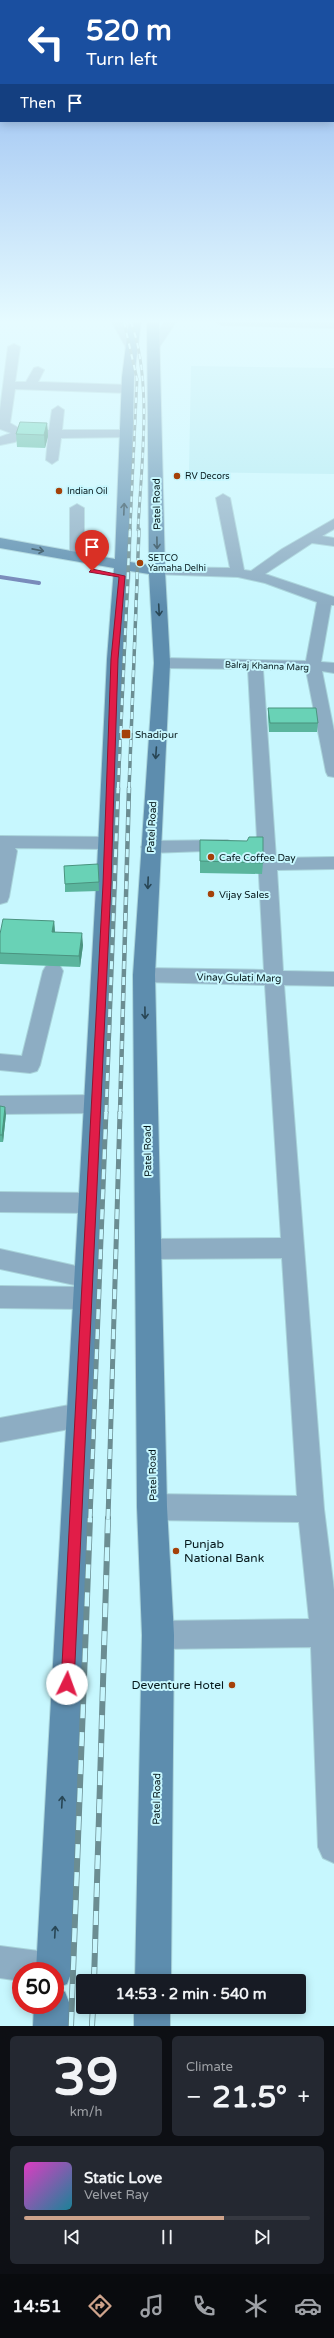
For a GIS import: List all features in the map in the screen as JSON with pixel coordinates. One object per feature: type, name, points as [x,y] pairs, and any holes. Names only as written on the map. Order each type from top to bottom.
[{"type":"main road","points":[[54,1962],[108,847],[115,659],[122,571],[127,417]]},
{"type":"main road","name":"Patel Road","points":[[153,1974],[158,1635],[152,1507],[144,975],[150,847],[162,663],[157,575],[155,417]]},
{"type":"main road","points":[[0,543],[77,557],[122,571]]},
{"type":"main road","points":[[0,555],[157,575]]},
{"type":"main road","points":[[51,2026],[52,2014]]},
{"type":"main road","points":[[152,2014],[152,2026]]},
{"type":"street","points":[[52,460],[57,417]]},
{"type":"street","points":[[2,426],[13,428],[17,434]]},
{"type":"street","points":[[0,441],[11,439],[17,434],[126,434]]},
{"type":"street","points":[[223,498],[238,573]]},
{"type":"street","points":[[77,508],[77,557]]},
{"type":"street","points":[[254,576],[286,552],[334,523]]},
{"type":"street","points":[[309,538],[334,542]]},
{"type":"street","points":[[157,575],[238,573],[254,576],[304,594],[329,600],[327,630],[313,666],[334,668]]},
{"type":"street","name":"Balraj Khanna Marg","points":[[162,663],[313,666],[334,767]]},
{"type":"street","points":[[255,665],[254,846],[268,864],[274,978],[311,1509],[330,1633],[334,1847]]},
{"type":"street","points":[[150,847],[254,846]]},
{"type":"street","points":[[0,897],[3,848],[108,847]]},
{"type":"street","points":[[268,864],[332,863]]},
{"type":"street","points":[[0,1062],[30,1065],[53,971]]},
{"type":"street","name":"Vinay Gulati Marg","points":[[144,975],[334,979]]},
{"type":"street","points":[[0,1105],[95,1104]]},
{"type":"street","points":[[0,1202],[90,1203]]},
{"type":"street","points":[[149,1249],[293,1248]]},
{"type":"street","points":[[0,1259],[86,1288]]},
{"type":"street","points":[[0,1297],[86,1288]]},
{"type":"street","points":[[0,1430],[80,1415]]},
{"type":"street","points":[[152,1507],[311,1509]]},
{"type":"street","points":[[158,1635],[330,1633]]},
{"type":"street","points":[[0,1962],[12,1964]]},
{"type":"shaded area","points":[[190,417],[334,417],[334,474],[189,472]]},
{"type":"building","points":[[20,422],[47,423],[44,435],[16,434]]},
{"type":"building","points":[[268,708],[316,708],[318,723],[270,723]]},
{"type":"building","points":[[249,837],[263,837],[263,863],[200,861],[200,840],[247,841]]},
{"type":"building","points":[[98,864],[99,882],[65,884],[64,866]]},
{"type":"building","points":[[3,919],[54,921],[52,932],[82,933],[79,956],[0,953],[0,934]]},
{"type":"building","points":[[0,1106],[5,1107],[2,1135],[0,1135]]},
{"type":"waterway","points":[[0,577],[39,583]]},
{"type":"railway","points":[[130,530],[135,417]]},
{"type":"railway","points":[[138,530],[144,417]]},
{"type":"railway","points":[[118,789],[130,529]]},
{"type":"railway","points":[[129,789],[139,529]]},
{"type":"railway","points":[[106,1113],[118,788]]},
{"type":"railway","points":[[120,1113],[129,788]]},
{"type":"railway","points":[[90,1519],[106,1112]]},
{"type":"railway","points":[[108,1519],[120,1112]]},
{"type":"railway","points":[[71,2026],[90,1518]]},
{"type":"railway","points":[[94,1974],[108,1518]]},
{"type":"railway","points":[[92,2026],[93,2014]]},
{"type":"place","name":"RV Decors","points":[[177,476]]},
{"type":"place","name":"Indian Oil","points":[[59,491]]},
{"type":"place","name":"SETCO Yamaha Delhi","points":[[140,563]]},
{"type":"place","name":"Shadipur","points":[[126,734]]},
{"type":"place","name":"Cafe Coffee Day","points":[[211,857]]},
{"type":"place","name":"Vijay Sales","points":[[211,894]]},
{"type":"place","name":"Punjab National Bank","points":[[176,1551]]},
{"type":"place","name":"Deventure Hotel","points":[[232,1685]]},
{"type":"route","points":[[67,1684],[107,884],[115,659],[122,576],[92,571]]}]
